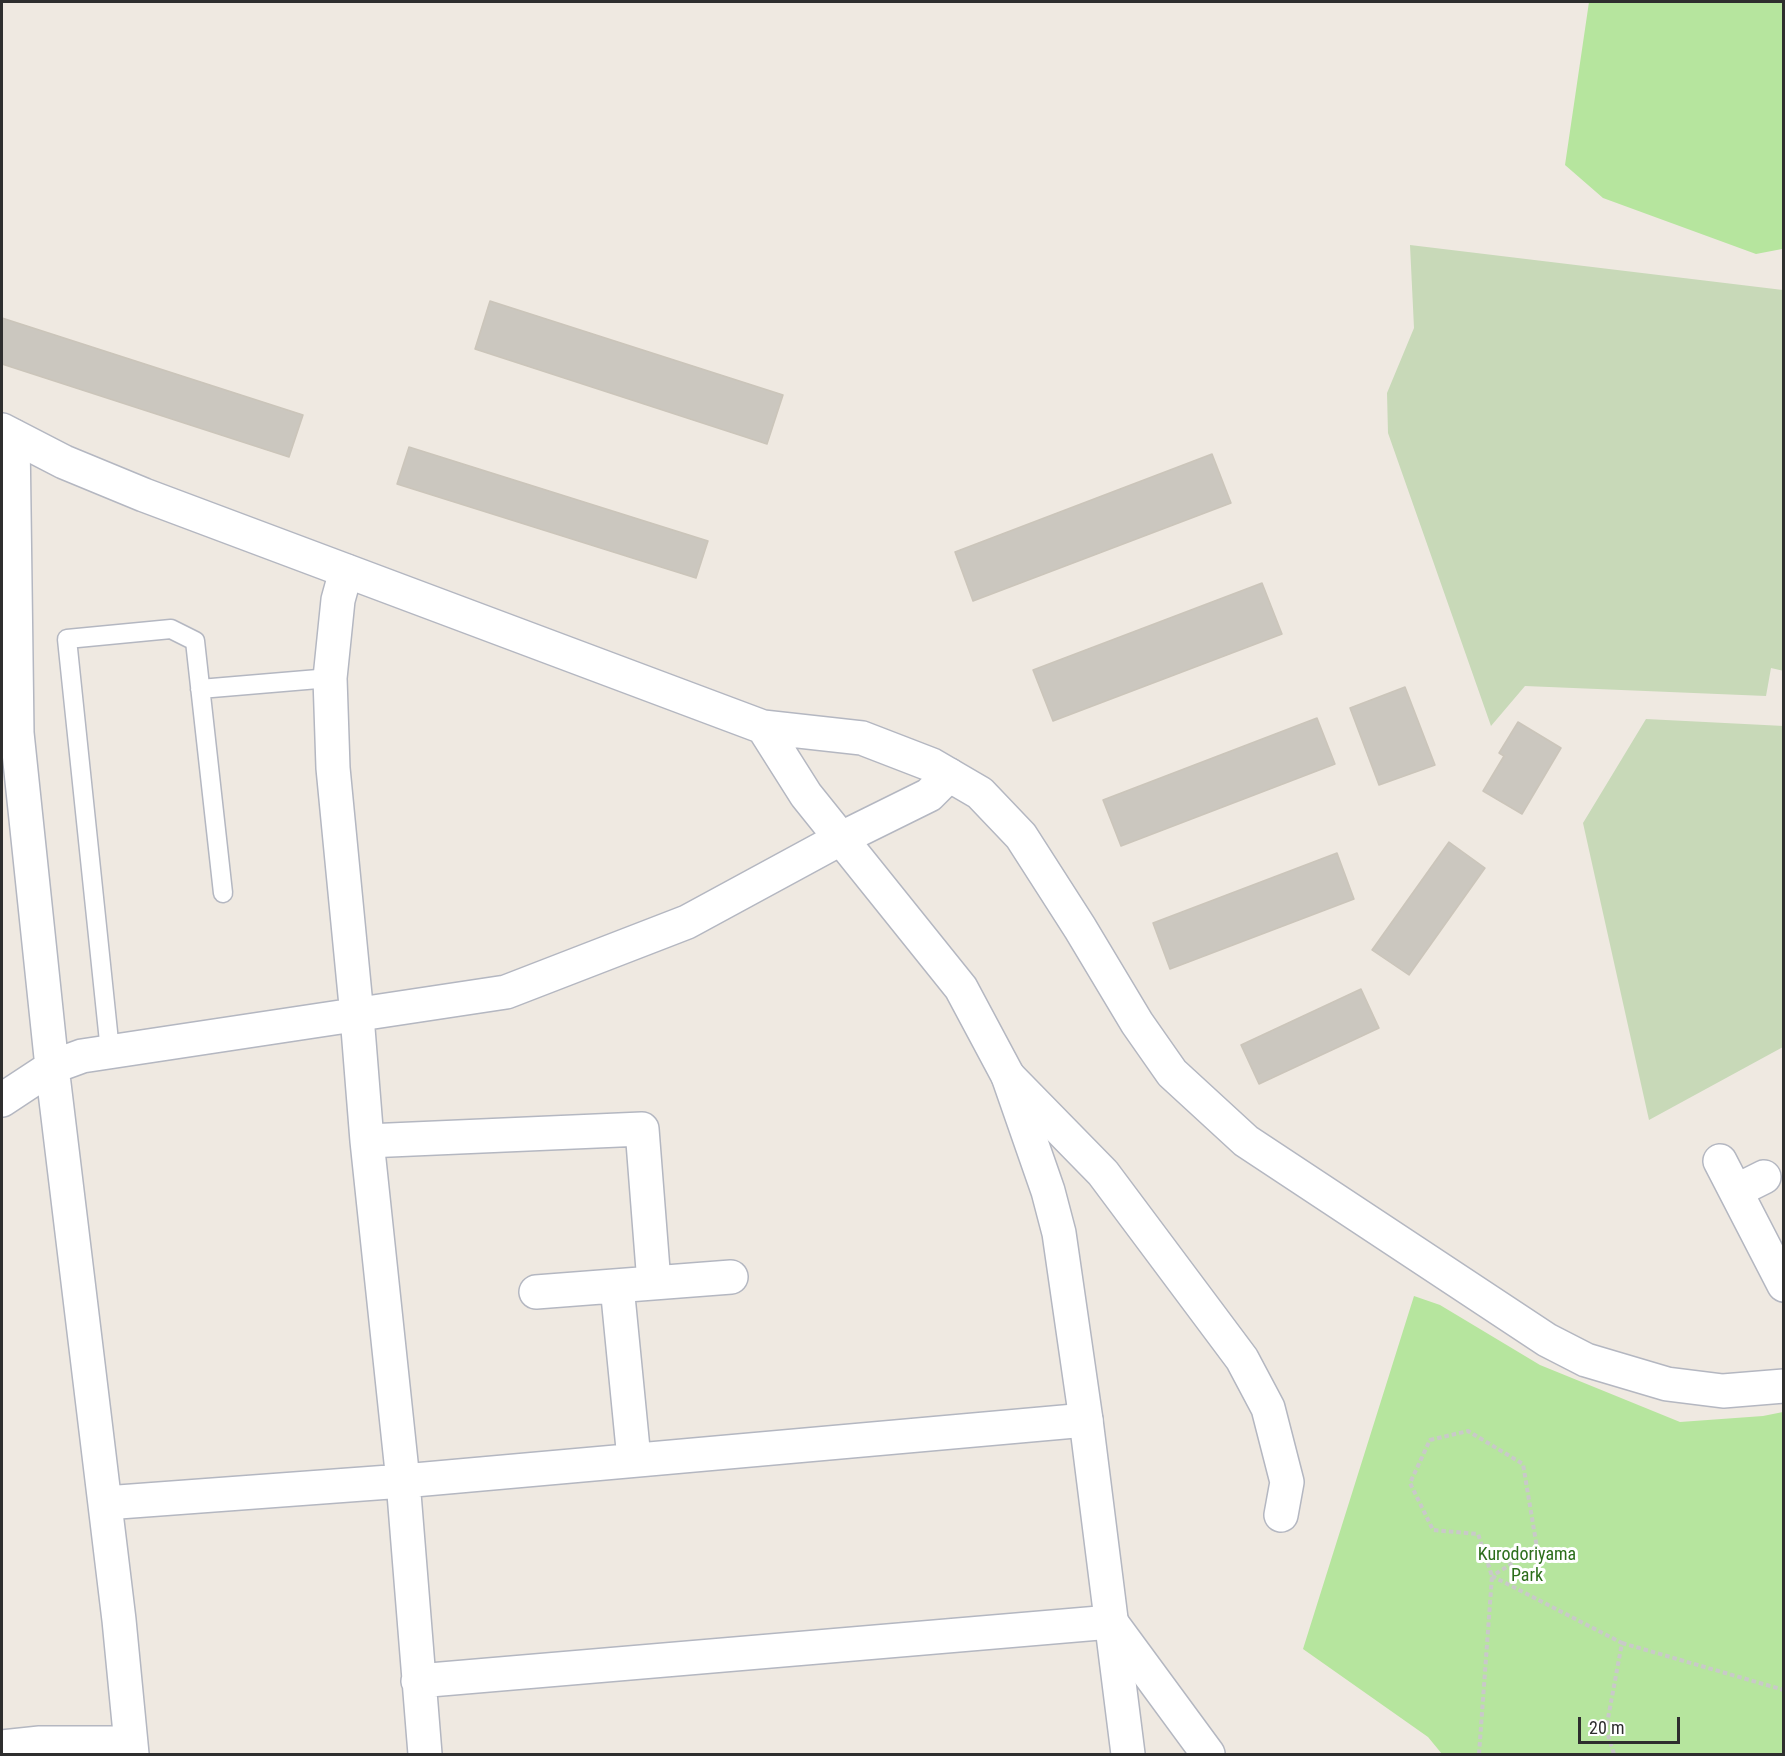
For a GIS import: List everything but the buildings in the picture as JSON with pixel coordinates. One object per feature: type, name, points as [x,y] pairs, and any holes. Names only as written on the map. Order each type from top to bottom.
[{"type":"street","points":[[2,1748],[40,1743],[131,1749],[120,1620],[52,1067],[17,733],[7,433],[64,462],[144,495],[764,727],[862,738],[932,765],[980,793],[1021,836],[1137,1023],[1172,1073],[1246,1141],[1547,1340],[1586,1360],[1667,1384],[1712,1390],[1784,1386]]},
{"type":"street","points":[[346,571],[338,600],[330,678],[333,768],[367,1142],[402,1481],[425,1755]]},
{"type":"street","points":[[764,727],[806,795],[961,988],[1008,1076],[1048,1191],[1059,1233],[1086,1420],[1128,1755]]},
{"type":"street","points":[[2,1100],[52,1067],[82,1056],[506,992],[687,922],[840,839],[929,795],[949,775]]},
{"type":"street","points":[[1008,1076],[1103,1173],[1242,1359],[1268,1408],[1287,1482],[1281,1515]]},
{"type":"street","points":[[367,1142],[642,1129],[654,1283]]},
{"type":"street","points":[[1720,1161],[1750,1184],[1784,1285]]},
{"type":"street","points":[[536,1292],[731,1277]]},
{"type":"street","points":[[617,1286],[634,1460]]},
{"type":"street","points":[[105,1503],[402,1481],[1086,1420]]},
{"type":"street","points":[[418,1681],[1111,1622]]},
{"type":"street","points":[[1111,1622],[1209,1755]]},
{"type":"lane","points":[[110,1051],[67,639],[171,629],[195,641],[223,893]]},
{"type":"lane","points":[[200,688],[330,678]]},
{"type":"path","points":[[1479,1755],[1492,1576],[1478,1534],[1433,1530],[1410,1483],[1430,1440],[1468,1431],[1523,1464],[1538,1548],[1492,1576]]},
{"type":"path","points":[[1492,1576],[1622,1643],[1784,1690]]},
{"type":"path","points":[[1614,1755],[1606,1729],[1622,1643]]},
{"type":"green space","points":[[1589,2],[1783,2],[1782,249],[1756,254],[1603,198],[1565,165]]},
{"type":"green space","points":[[1410,245],[1783,290],[1784,671],[1771,668],[1766,696],[1525,686],[1491,726],[1388,433],[1387,393],[1414,328]]},
{"type":"green space","points":[[1646,719],[1784,726],[1783,1047],[1649,1120],[1583,823]]},
{"type":"green space","name":"Kurodoriyama Park","points":[[1414,1296],[1440,1305],[1540,1365],[1680,1422],[1763,1416],[1783,1412],[1783,1754],[1442,1754],[1428,1737],[1303,1649]]}]
